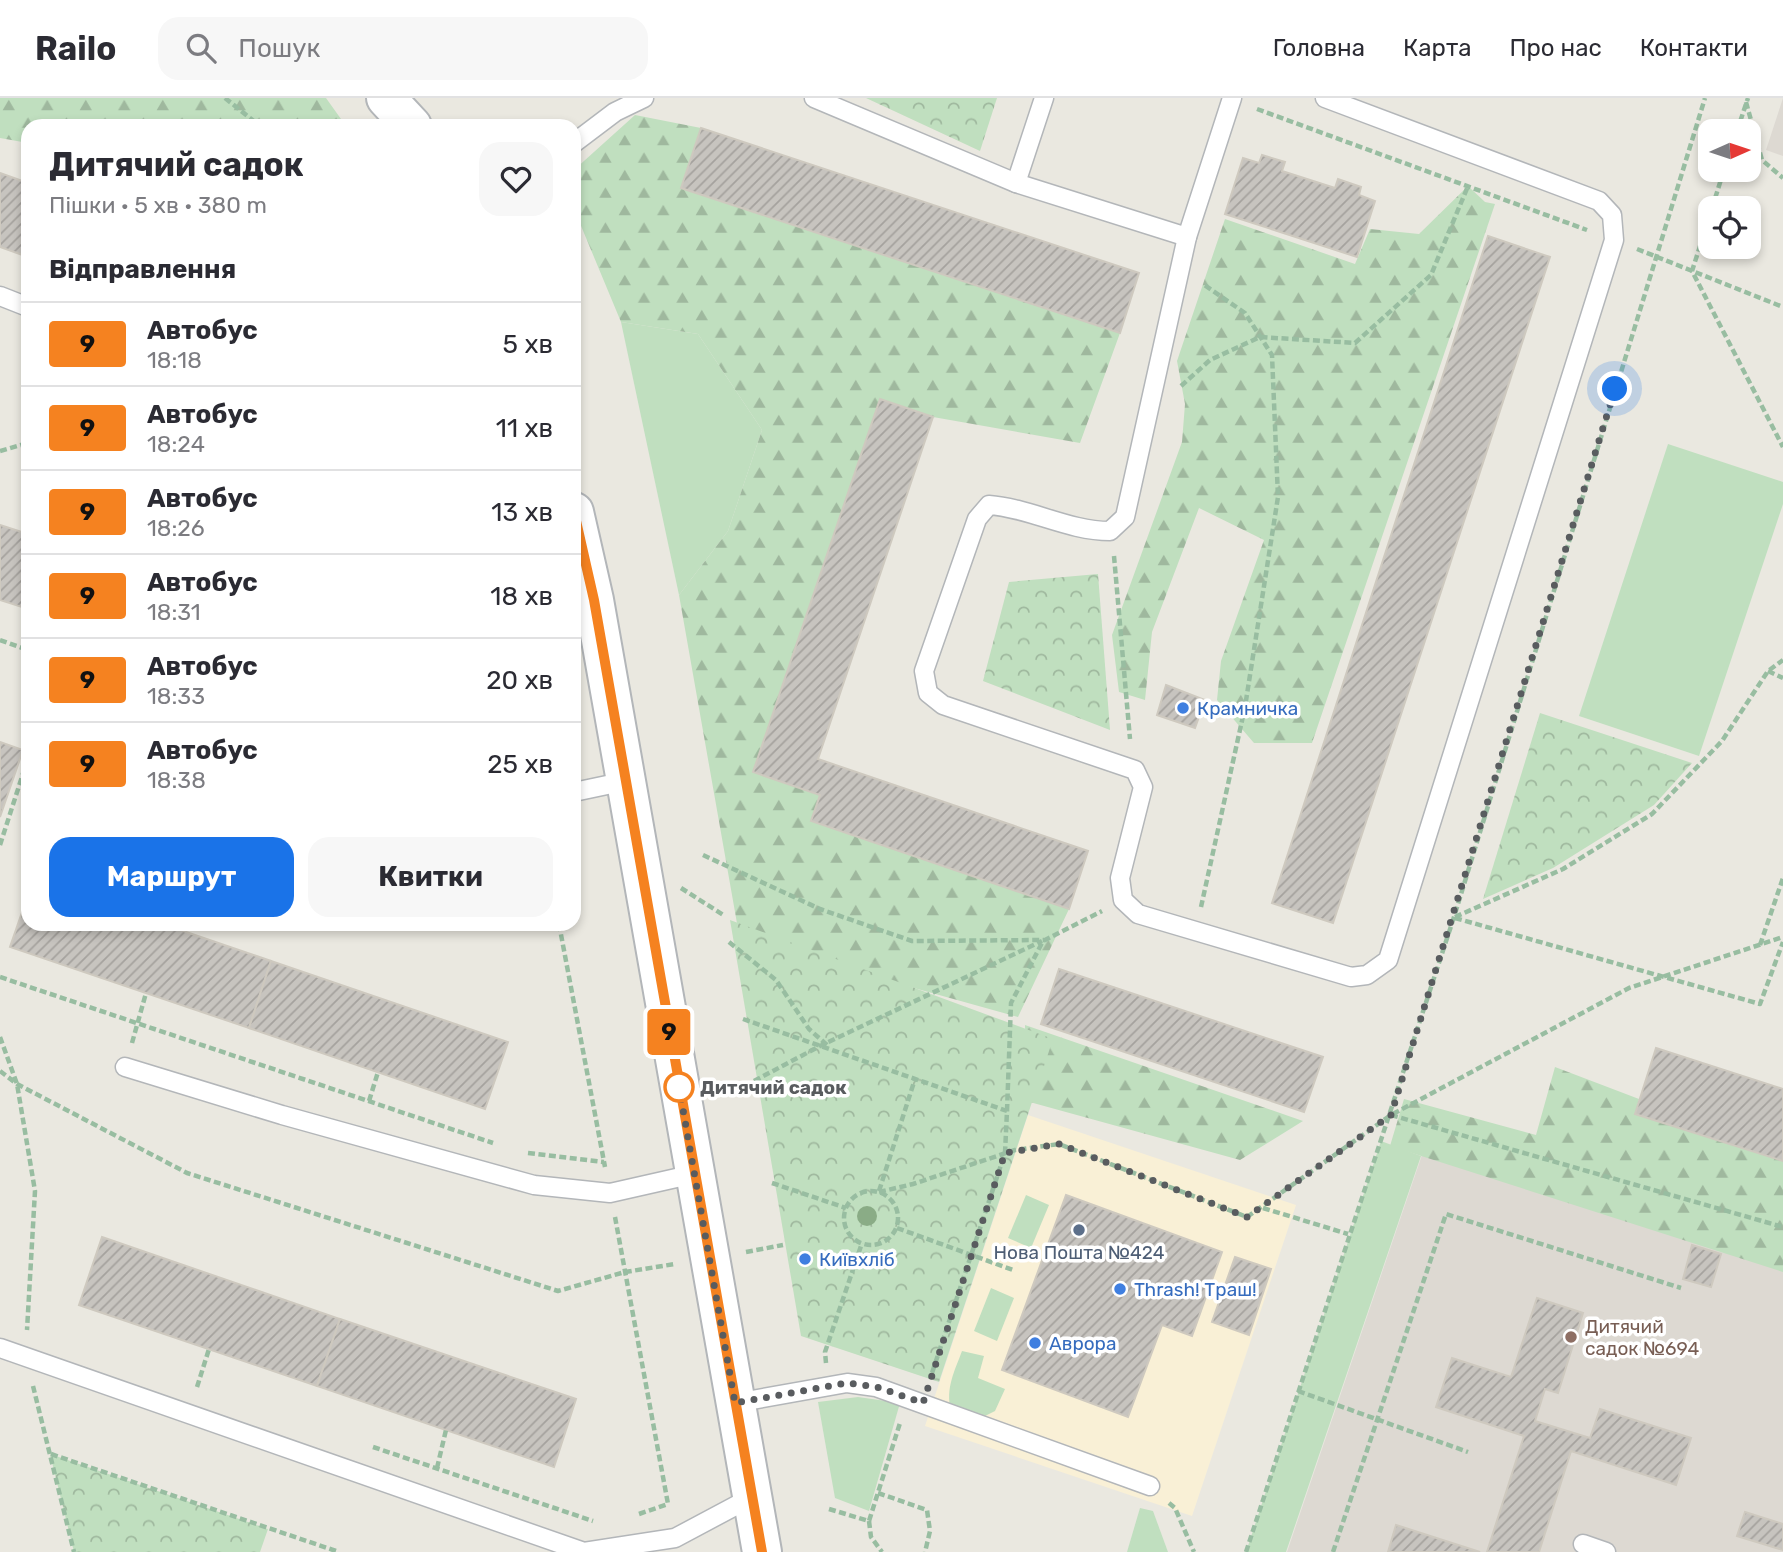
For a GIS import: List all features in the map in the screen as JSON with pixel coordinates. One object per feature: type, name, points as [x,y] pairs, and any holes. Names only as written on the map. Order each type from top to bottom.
[{"type":"street","points":[[386,98],[406,119]]},
{"type":"street","points":[[581,543],[594,600],[762,1552]]},
{"type":"lane","points":[[581,138],[615,112],[644,98]]},
{"type":"lane","points":[[814,98],[1016,183],[1187,237]]},
{"type":"lane","points":[[1016,183],[1044,98]]},
{"type":"lane","points":[[1231,99],[1187,237],[1125,517],[1110,531],[1091,531],[1005,506],[989,505],[977,519],[924,671],[928,692],[943,705],[1135,770],[1143,787],[1120,878],[1123,900],[1138,914],[1351,977],[1367,975],[1388,960],[1614,240],[1612,215],[1599,201],[1325,98]]},
{"type":"lane","points":[[0,296],[21,304]]},
{"type":"lane","points":[[581,791],[626,781]]},
{"type":"lane","points":[[125,1067],[282,1115],[534,1185],[610,1193],[694,1174]]},
{"type":"lane","points":[[0,1348],[584,1552],[675,1538],[752,1497]]},
{"type":"lane","points":[[735,1403],[847,1383],[877,1387],[1150,1486]]},
{"type":"lane","points":[[1583,1544],[1606,1552]]},
{"type":"path","points":[[225,98],[251,119]]},
{"type":"path","points":[[1246,1552],[1454,917],[1705,98]]},
{"type":"path","points":[[1231,99],[1614,240]]},
{"type":"path","points":[[1741,119],[1747,100]]},
{"type":"path","points":[[1747,100],[1762,160],[1783,178]]},
{"type":"path","points":[[1147,417],[1210,360],[1260,338],[1355,343],[1431,275],[1468,186]]},
{"type":"path","points":[[1644,252],[1783,307]]},
{"type":"path","points":[[1698,252],[1692,271],[1783,447]]},
{"type":"path","points":[[1180,268],[1245,313],[1272,355],[1278,497],[1245,707],[1195,931]]},
{"type":"path","points":[[0,451],[21,445]]},
{"type":"path","points":[[1112,545],[1130,749]]},
{"type":"path","points":[[0,640],[21,648]]},
{"type":"path","points":[[1454,917],[1563,869],[1652,814],[1722,741],[1768,671],[1783,660]]},
{"type":"path","points":[[1768,671],[1783,678]]},
{"type":"path","points":[[0,845],[21,780]]},
{"type":"path","points":[[704,855],[820,909],[912,941],[1044,940]]},
{"type":"path","points":[[1760,945],[1783,878]]},
{"type":"path","points":[[754,1081],[1123,900]]},
{"type":"path","points":[[1454,917],[1760,1004],[1783,939]]},
{"type":"path","points":[[560,931],[675,1538]]},
{"type":"path","points":[[878,1192],[895,1206],[898,1213],[897,1228],[890,1238],[880,1244],[862,1243],[847,1232],[844,1220],[846,1208],[854,1198],[866,1192],[913,1184],[1005,1153],[1059,1144],[1247,1217],[1391,1115],[1629,988],[1783,939]]},
{"type":"path","points":[[882,1552],[871,1537],[869,1521],[904,1412],[923,1403],[1005,1153],[1012,1003],[1044,940]]},
{"type":"path","points":[[729,942],[776,980],[808,1029],[823,1045]]},
{"type":"path","points":[[0,977],[496,1144]]},
{"type":"path","points":[[125,1067],[145,993]]},
{"type":"path","points":[[743,1019],[1007,1111]]},
{"type":"path","points":[[0,1037],[17,1084],[35,1191],[26,1357],[74,1552]]},
{"type":"path","points":[[0,1071],[17,1084],[187,1173],[558,1292],[625,1272]]},
{"type":"path","points":[[369,1101],[378,1072]]},
{"type":"path","points":[[878,1192],[915,1079]]},
{"type":"path","points":[[1391,1115],[1783,1227]]},
{"type":"path","points":[[522,1153],[604,1161]]},
{"type":"path","points":[[772,1183],[846,1208]]},
{"type":"path","points":[[1262,1208],[1348,1234]]},
{"type":"path","points":[[1333,1552],[1446,1214],[1681,1288]]},
{"type":"path","points":[[897,1228],[1013,1270]]},
{"type":"path","points":[[825,1352],[862,1243]]},
{"type":"path","points":[[27,1330],[40,1334]]},
{"type":"path","points":[[197,1387],[209,1349]]},
{"type":"path","points":[[184,1383],[209,1391]]},
{"type":"path","points":[[1298,1391],[1468,1452]]},
{"type":"path","points":[[437,1468],[446,1430]]},
{"type":"path","points":[[361,1443],[591,1521],[603,1521]]},
{"type":"path","points":[[50,1454],[336,1552]]},
{"type":"path","points":[[1150,1486],[1175,1508],[1194,1552]]},
{"type":"path","points":[[878,1493],[927,1510],[930,1531],[925,1552]]},
{"type":"path","points":[[636,1515],[668,1504]]},
{"type":"path","points":[[829,1509],[869,1521]]},
{"type":"shaded area","points":[[1783,98],[1783,156],[1766,150]]},
{"type":"shaded area","points":[[1028,1115],[1296,1205],[1192,1516],[925,1426]]},
{"type":"shaded area","name":"Дитячий садок №694","points":[[1424,1149],[1783,1270],[1783,1552],[1287,1552]]},
{"type":"green space","points":[[0,98],[326,98],[341,119],[21,119],[21,142],[0,138]]},
{"type":"green space","points":[[866,98],[997,98],[980,151]]},
{"type":"green space","points":[[635,115],[701,128],[682,188],[1120,333],[1080,443],[933,417],[880,399],[753,772],[820,795],[812,821],[1069,909],[1018,1017],[853,971],[738,929],[679,595],[728,531],[762,430],[698,334],[621,322],[581,226],[581,164]]},
{"type":"green space","points":[[1468,186],[1485,202],[1495,204],[1312,743],[1254,743],[1217,700],[1221,661],[1264,540],[1199,508],[1152,632],[1145,700],[1119,692],[1112,635],[1182,442],[1185,404],[1177,361],[1225,219],[1355,264],[1370,229],[1419,234]]},
{"type":"green space","points":[[621,322],[698,334],[762,430],[728,531],[679,595]]},
{"type":"green space","points":[[1668,444],[1783,482],[1783,504],[1699,756],[1579,716]]},
{"type":"green space","points":[[1098,574],[1110,730],[983,681],[1009,582]]},
{"type":"green space","points":[[1540,713],[1692,763],[1654,805],[1553,868],[1483,899]]},
{"type":"green space","points":[[730,920],[1053,1039],[939,1382],[801,1336]]},
{"type":"green space","points":[[1025,1025],[1303,1121],[1240,1160],[1026,1101]]},
{"type":"green space","points":[[1555,1067],[1639,1099],[1635,1114],[1783,1161],[1783,1272],[1390,1146],[1404,1099],[1536,1135]]},
{"type":"green space","points":[[1381,1141],[1421,1156],[1286,1552],[1246,1552]]},
{"type":"green space","points":[[1026,1195],[1049,1205],[1031,1248],[1008,1238]]},
{"type":"green space","points":[[991,1288],[1014,1298],[997,1341],[974,1331]]},
{"type":"green space","points":[[962,1351],[984,1356],[978,1378],[1005,1389],[995,1411],[979,1419],[951,1410],[949,1402],[950,1387]]},
{"type":"green space","points":[[858,1397],[900,1403],[869,1511],[835,1498],[818,1402]]},
{"type":"green space","points":[[50,1454],[268,1529],[260,1552],[74,1552]]},
{"type":"green space","points":[[1140,1508],[1153,1511],[1168,1552],[1127,1552]]},
{"type":"building","points":[[701,128],[1139,273],[1120,333],[681,188]]},
{"type":"building","points":[[1262,155],[1285,162],[1282,171],[1335,188],[1338,179],[1361,187],[1359,195],[1375,201],[1357,257],[1225,214],[1243,158],[1259,163]]},
{"type":"building","points":[[0,173],[21,180],[21,254],[0,247]]},
{"type":"building","points":[[1488,236],[1550,257],[1333,923],[1272,903]]},
{"type":"building","points":[[880,399],[933,417],[818,759],[1088,851],[1069,909],[811,821],[820,795],[753,772]]},
{"type":"building","points":[[0,525],[21,532],[21,607],[0,600]]},
{"type":"building","points":[[1166,685],[1205,700],[1195,728],[1157,715]]},
{"type":"building","points":[[0,742],[21,749],[21,756],[0,817]]},
{"type":"building","points":[[21,915],[21,931],[183,931],[271,961],[249,1028],[10,947]]},
{"type":"building","points":[[271,961],[508,1042],[485,1109],[249,1028]]},
{"type":"building","points":[[1059,969],[1323,1057],[1304,1112],[1041,1024]]},
{"type":"building","points":[[1656,1048],[1783,1089],[1783,1161],[1635,1114]]},
{"type":"building","name":"Thrash! Траш!","points":[[1066,1195],[1222,1252],[1192,1336],[1162,1325],[1128,1417],[1002,1370]]},
{"type":"building","points":[[102,1237],[340,1319],[317,1386],[79,1305]]},
{"type":"building","points":[[1692,1245],[1721,1254],[1711,1287],[1683,1279]]},
{"type":"building","points":[[1235,1257],[1271,1269],[1249,1335],[1212,1322]]},
{"type":"building","points":[[1537,1298],[1583,1313],[1558,1393],[1545,1389],[1535,1421],[1590,1438],[1600,1409],[1691,1438],[1676,1485],[1571,1451],[1539,1552],[1487,1552],[1524,1436],[1436,1407],[1452,1358],[1511,1377]]},
{"type":"building","points":[[340,1319],[576,1399],[554,1467],[317,1386]]},
{"type":"building","points":[[1745,1512],[1783,1524],[1783,1550],[1737,1536]]},
{"type":"building","points":[[1396,1525],[1480,1552],[1388,1552]]},
{"type":"bus line","name":"9","points":[[581,543],[594,600],[697,1196],[762,1552]]},
{"type":"place","name":"Крамничка","points":[[1183,708]]},
{"type":"place","name":"Дитячий садок","points":[[679,1087]]},
{"type":"place","name":"Нова Пошта №424","points":[[1079,1230]]},
{"type":"place","name":"Київхліб","points":[[805,1259]]},
{"type":"place","name":"Thrash! Траш!","points":[[1120,1289]]},
{"type":"place","name":"Дитячий садок №694","points":[[1571,1337]]},
{"type":"place","name":"Аврора","points":[[1035,1343]]},
{"type":"route","points":[[679,1087],[735,1403],[847,1383],[877,1387],[923,1403],[1005,1153],[1059,1144],[1247,1217],[1391,1115],[1615,389]]}]
